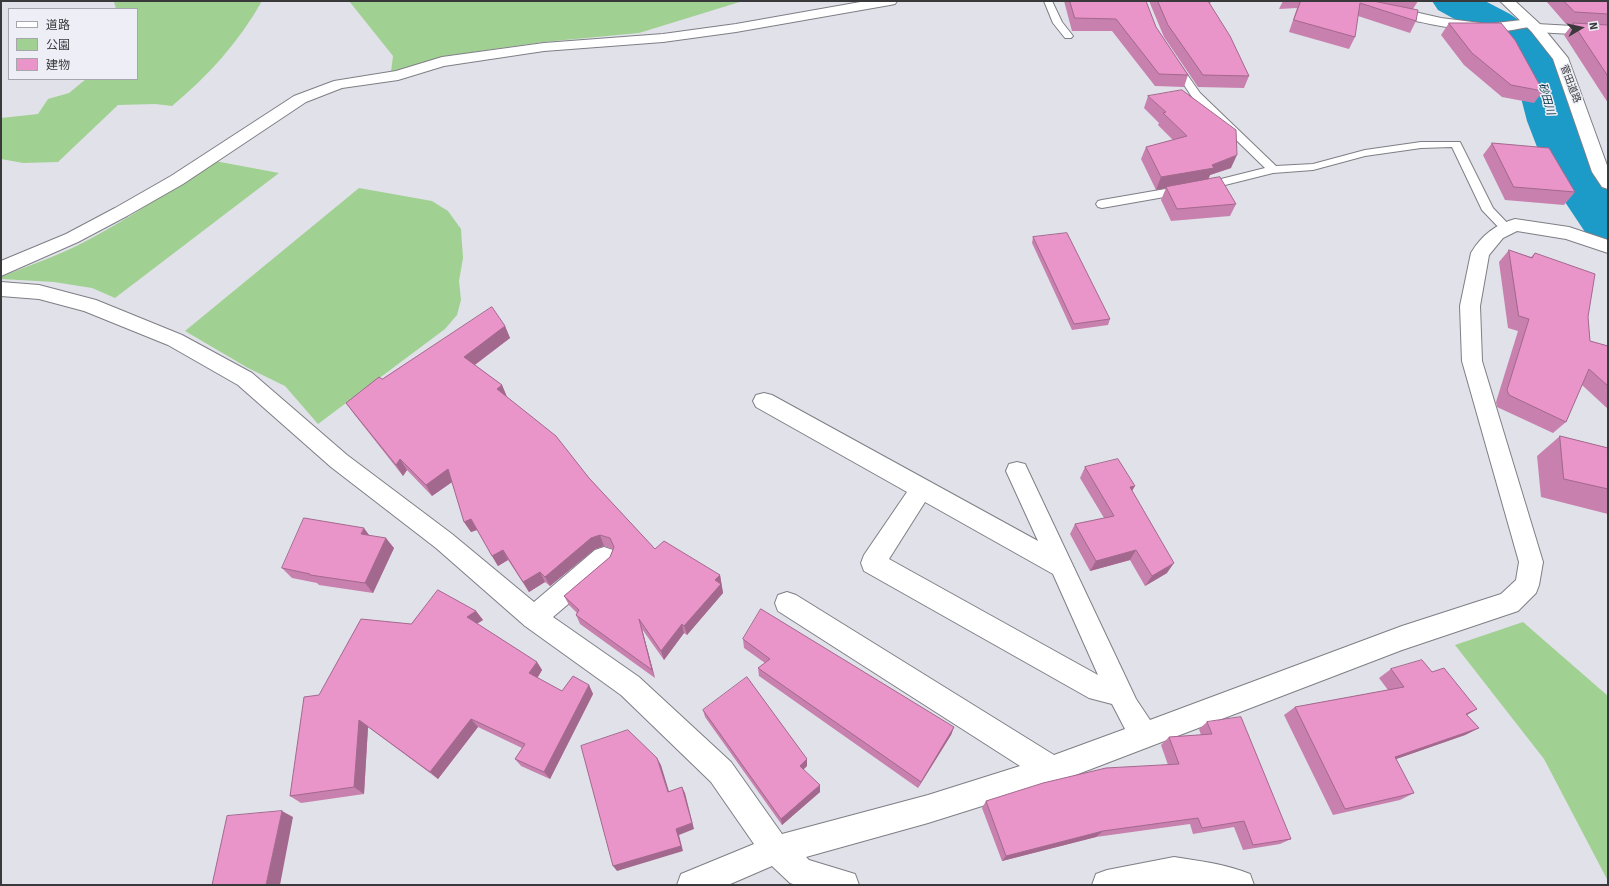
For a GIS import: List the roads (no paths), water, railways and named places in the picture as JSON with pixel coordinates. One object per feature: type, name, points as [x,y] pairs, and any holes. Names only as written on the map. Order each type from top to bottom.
[{"type":"street","points":[[1,269],[72,238],[121,212],[177,180],[300,98],[339,84],[398,75],[442,62],[544,47],[662,38],[736,28],[890,1]]},
{"type":"street","points":[[1336,1],[1371,6],[1441,22],[1488,28],[1533,25],[1608,32]]},
{"type":"street","name":"菅田道路","points":[[1507,1],[1533,25],[1560,58],[1601,172],[1608,183]]},
{"type":"street","points":[[692,885],[776,850],[928,809],[1052,770],[1402,638],[1509,603],[1527,585],[1530,562],[1472,361],[1470,306],[1480,253],[1497,234],[1515,225],[1569,233],[1608,247]]},
{"type":"street","points":[[1,289],[39,292],[89,305],[175,340],[245,379],[339,461],[444,541],[534,618],[630,686],[721,772],[776,850],[801,872],[844,885]]},
{"type":"street","points":[[764,401],[1062,567]]},
{"type":"street","points":[[1017,471],[1127,708],[1144,736]]},
{"type":"street","points":[[921,489],[873,563],[1098,689],[1120,693]]},
{"type":"street","points":[[534,618],[604,558]]},
{"type":"street","points":[[787,603],[1052,770]]},
{"type":"street","points":[[1107,885],[1174,872],[1213,878],[1239,885]]},
{"type":"lane","points":[[1048,1],[1058,23],[1068,36]]},
{"type":"lane","points":[[1170,56],[1196,95],[1273,170]]},
{"type":"lane","points":[[1102,204],[1199,188],[1273,170],[1313,167],[1365,153],[1421,145],[1456,144],[1488,210],[1507,229]]},
{"type":"waterway","name":"砂田川","points":[[1450,1],[1455,3]]},
{"type":"waterway","name":"砂田川","points":[[1453,1],[1494,23],[1521,43],[1535,63],[1552,121],[1575,178],[1608,225]]}]
